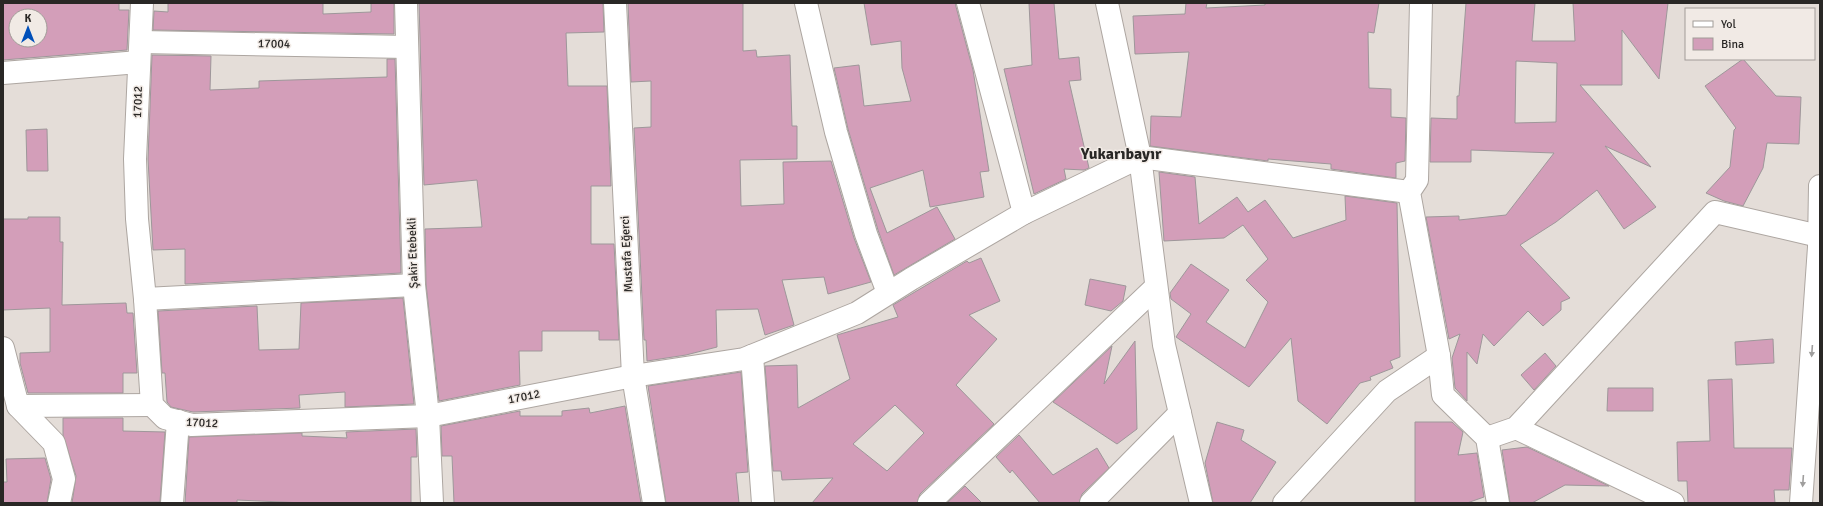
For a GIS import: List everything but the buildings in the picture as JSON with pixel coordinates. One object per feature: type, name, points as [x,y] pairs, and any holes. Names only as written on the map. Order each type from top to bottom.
[{"type":"street","name":"17012","points":[[142,3],[135,159],[136,219],[145,299],[152,405],[165,418],[192,425],[428,416],[633,376],[744,359],[857,313],[1024,213],[1140,157]]},
{"type":"street","name":"Şakir Etebekli","points":[[406,3],[414,285],[428,416],[432,503]]},
{"type":"street","name":"Mustafa Eğerci","points":[[615,3],[633,376],[654,503]]},
{"type":"street","points":[[806,3],[836,132],[866,234],[888,294]]},
{"type":"street","points":[[968,3],[1024,213]]},
{"type":"street","points":[[1107,3],[1140,157],[1164,345],[1201,503]]},
{"type":"street","points":[[1421,3],[1417,180],[1409,192],[1439,356],[1443,395],[1487,438],[1498,503]]},
{"type":"street","name":"17004","points":[[3,73],[140,52],[408,47]]},
{"type":"street","points":[[1140,157],[1409,192]]},
{"type":"street","points":[[1801,503],[1819,236],[1820,186]]},
{"type":"street","points":[[1487,438],[1516,428],[1715,212],[1819,236]]},
{"type":"street","points":[[145,299],[414,285]]},
{"type":"street","points":[[929,503],[1156,287]]},
{"type":"street","points":[[3,348],[18,406],[54,443],[64,479],[59,503]]},
{"type":"street","points":[[752,356],[763,503]]},
{"type":"street","points":[[1284,503],[1387,391],[1439,356]]},
{"type":"street","points":[[18,406],[152,405]]},
{"type":"street","points":[[1091,503],[1180,413]]},
{"type":"street","points":[[172,503],[178,421]]},
{"type":"street","points":[[1516,428],[1673,503]]},
{"type":"district","name":"Yukarıbayır","points":[[1121,154]]}]
